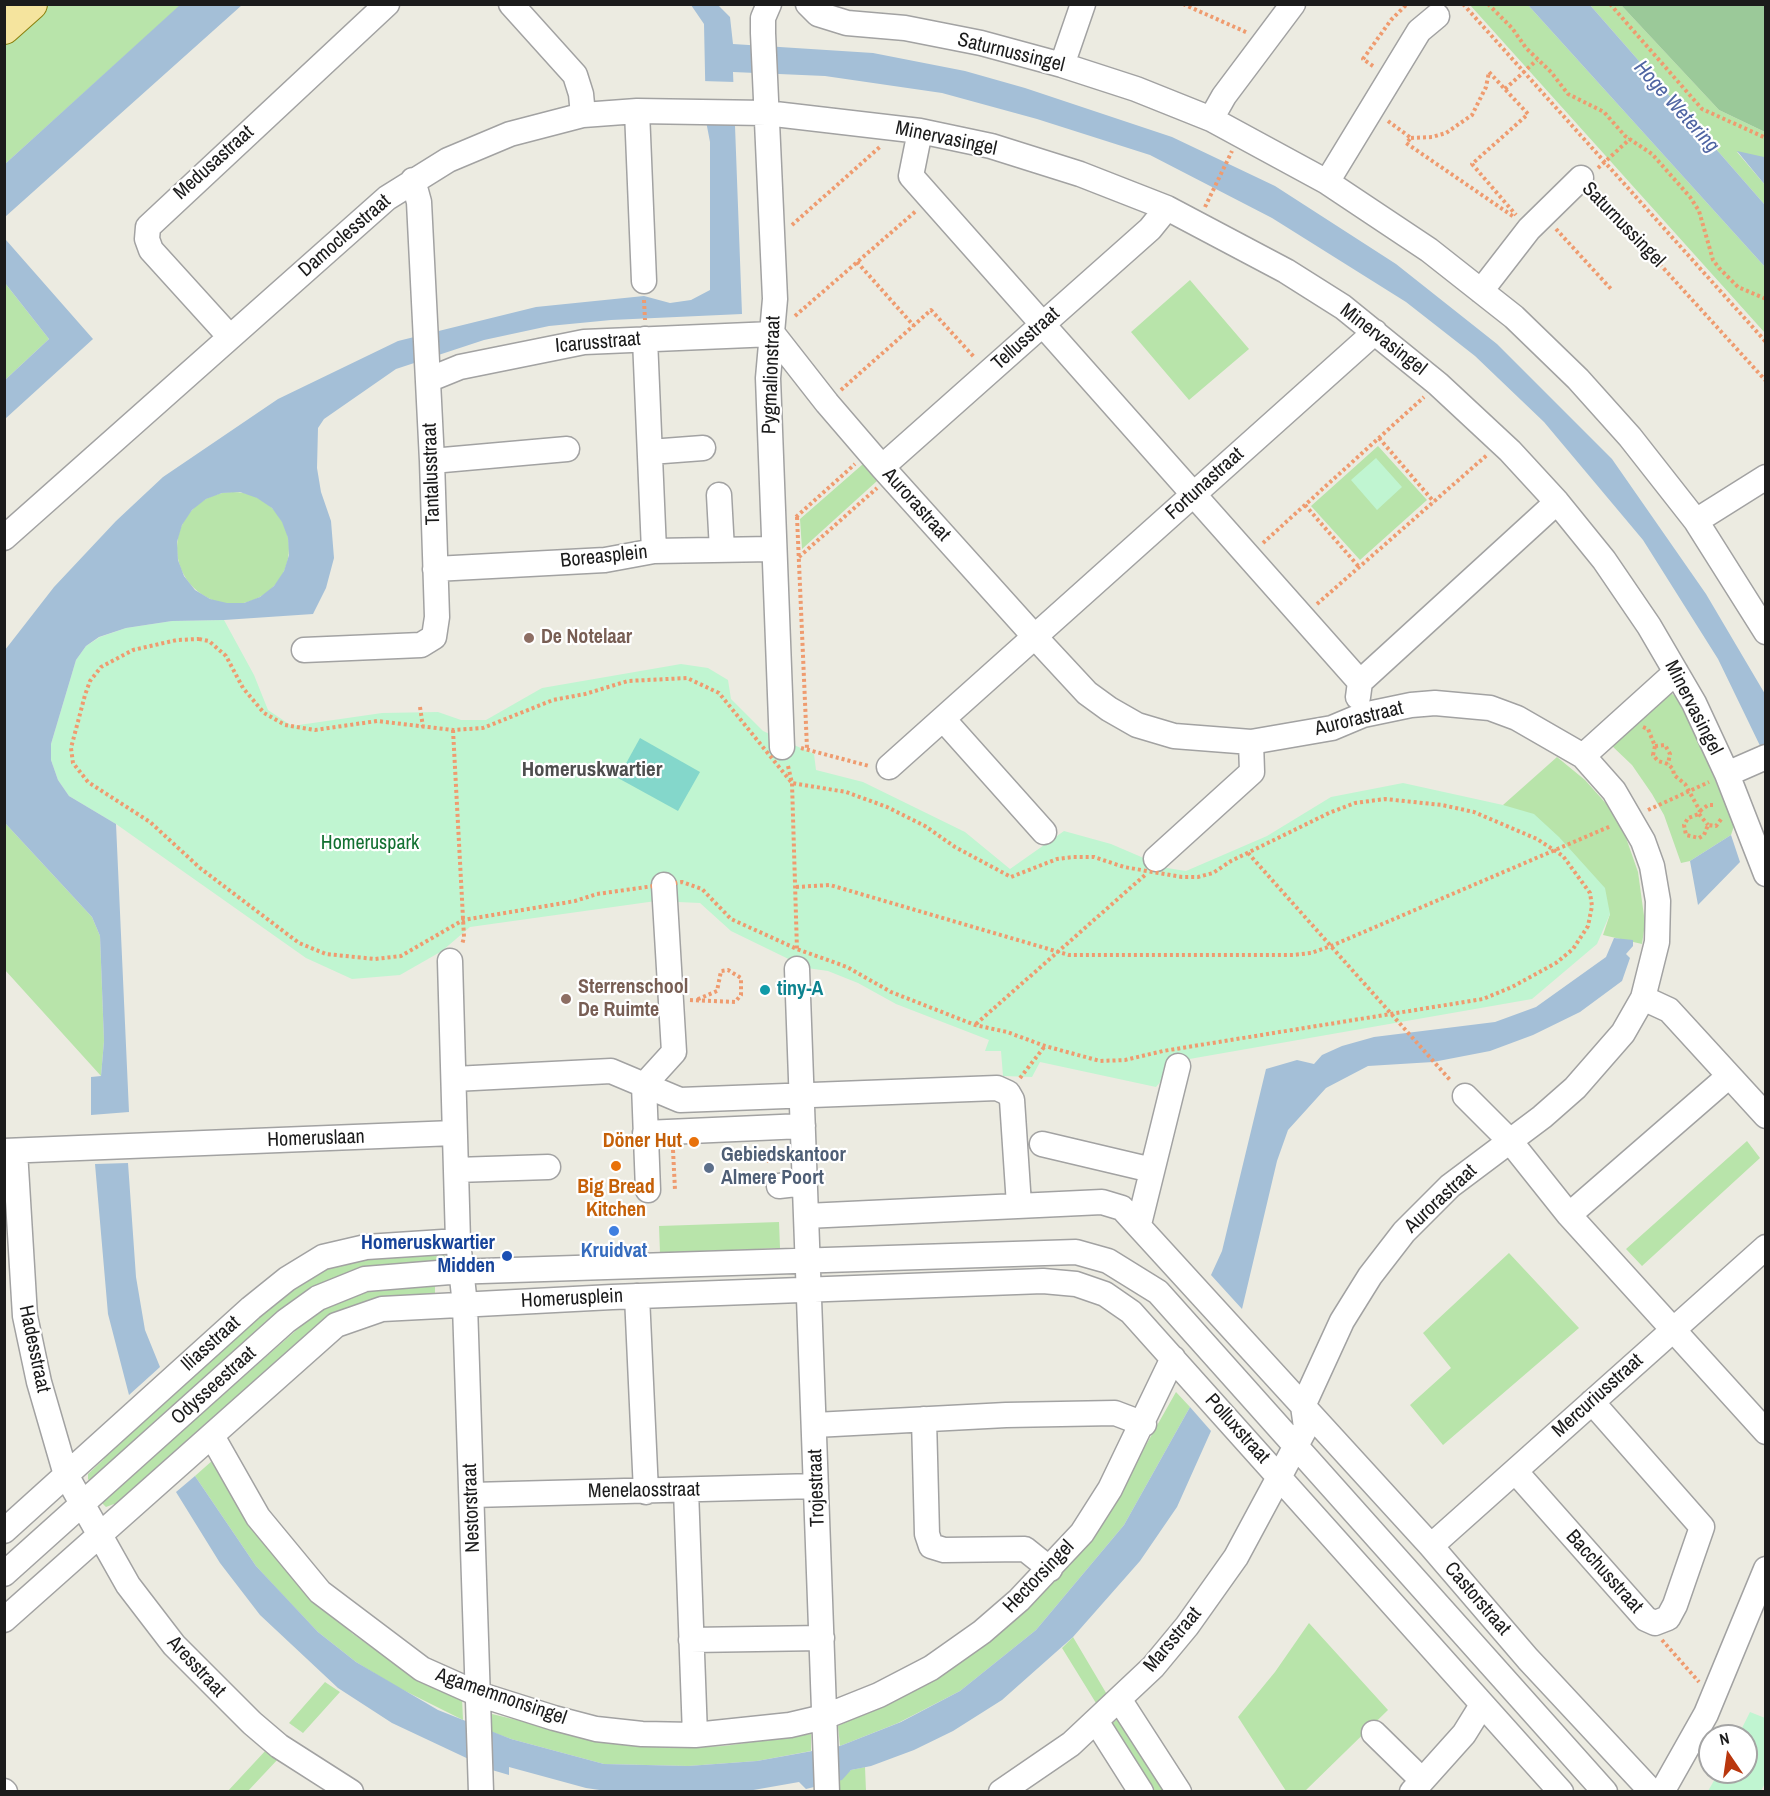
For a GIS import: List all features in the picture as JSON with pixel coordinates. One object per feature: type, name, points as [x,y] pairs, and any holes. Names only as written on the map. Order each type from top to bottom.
[{"type":"main road","points":[[4,28],[31,4]]},
{"type":"street","name":"Medusastraat","points":[[230,337],[151,250],[147,239],[148,227],[155,217],[387,4]]},
{"type":"street","points":[[511,4],[575,75],[581,94],[583,115]]},
{"type":"street","name":"Pygmalionstraat","points":[[769,4],[763,18],[772,243],[773,334],[768,378],[772,549],[782,747]]},
{"type":"street","name":"Saturnussingel","points":[[808,4],[818,14],[848,23],[905,28],[981,43],[1062,65],[1136,90],[1211,119],[1327,182],[1429,250],[1514,317],[1578,379],[1630,436],[1696,521],[1766,632]]},
{"type":"street","points":[[1062,65],[1083,4]]},
{"type":"street","points":[[1211,119],[1224,96],[1293,4]]},
{"type":"street","points":[[1327,182],[1373,110],[1419,31],[1437,16]]},
{"type":"street","name":"Damoclesstraat","points":[[4,538],[387,198],[448,160],[510,134],[583,115],[637,111],[766,113]]},
{"type":"street","points":[[637,111],[644,286]]},
{"type":"street","name":"Minervasingel","points":[[766,113],[911,130],[991,147],[1080,174],[1167,208],[1286,272],[1342,307],[1375,332],[1438,384],[1502,443],[1557,502],[1604,560],[1649,626],[1734,771],[1766,874]]},
{"type":"street","points":[[911,130],[911,176],[1360,682]]},
{"type":"street","name":"Saturnussingel","points":[[1481,291],[1536,222],[1581,178]]},
{"type":"street","name":"Tantalusstraat","points":[[304,650],[422,645],[434,637],[437,617],[432,461],[419,202],[413,180]]},
{"type":"street","name":"Tellusstraat","points":[[881,465],[989,373],[1150,229],[1167,208]]},
{"type":"street","points":[[645,331],[654,551]]},
{"type":"street","name":"Icarusstraat","points":[[427,370],[460,367],[512,354],[645,331],[773,334]]},
{"type":"street","name":"Fortunastraat","points":[[889,767],[1375,332]]},
{"type":"street","name":"Aurorastraat","points":[[773,334],[826,403],[1035,638],[1087,693],[1109,710],[1137,725],[1174,736],[1251,742],[1332,728],[1363,715],[1436,703],[1490,708],[1517,718],[1583,756],[1614,791],[1652,866],[1658,901],[1657,942],[1643,998],[1623,1033],[1597,1064],[1542,1117],[1449,1186],[1404,1232],[1370,1276],[1342,1321],[1303,1406],[1306,1427],[1295,1446]]},
{"type":"street","points":[[650,452],[703,448]]},
{"type":"street","points":[[432,461],[567,449]]},
{"type":"street","points":[[1696,521],[1766,477]]},
{"type":"street","points":[[718,495],[722,549]]},
{"type":"street","points":[[1363,715],[1357,692],[1360,682],[1557,502]]},
{"type":"street","name":"Boreasplein","points":[[435,569],[605,560],[654,551],[772,549]]},
{"type":"street","points":[[1583,756],[1676,672]]},
{"type":"street","points":[[943,719],[1044,832]]},
{"type":"street","points":[[1153,865],[1252,772],[1251,742]]},
{"type":"street","points":[[1734,771],[1766,757]]},
{"type":"street","points":[[648,1190],[644,1085],[674,1052],[664,885]]},
{"type":"street","name":"Trojestraat","points":[[797,959],[827,1789]]},
{"type":"street","points":[[450,961],[458,1241],[465,1305]]},
{"type":"street","points":[[1643,998],[1669,1010],[1766,1116]]},
{"type":"street","points":[[1139,1224],[1179,1066]]},
{"type":"street","points":[[454,1079],[610,1071],[680,1100],[997,1088],[1008,1093],[1014,1112],[1019,1205]]},
{"type":"street","points":[[1569,1215],[1729,1076]]},
{"type":"street","points":[[1465,1096],[1510,1141],[1569,1215],[1766,1432]]},
{"type":"street","points":[[645,1132],[803,1126]]},
{"type":"street","name":"Homeruslaan","points":[[10,1151],[454,1133]]},
{"type":"street","points":[[1042,1144],[1152,1170]]},
{"type":"street","name":"Hadesstraat","points":[[10,1151],[25,1316],[39,1382],[66,1474],[84,1503]]},
{"type":"street","points":[[456,1170],[548,1167]]},
{"type":"street","points":[[779,1186],[805,1183]]},
{"type":"street","name":"Castorstraat","points":[[806,1216],[1019,1205],[1113,1203],[1139,1224],[1431,1546],[1528,1659],[1652,1791]]},
{"type":"street","name":"Iliasstraat","points":[[4,1531],[251,1308],[287,1279],[323,1257],[366,1247],[458,1241]]},
{"type":"street","name":"Mercuriusstraat","points":[[1431,1546],[1766,1247]]},
{"type":"street","name":"Odysseestraat","points":[[4,1574],[286,1322],[318,1298],[338,1288],[377,1276],[1076,1252],[1108,1261],[1158,1292],[1605,1791]]},
{"type":"street","name":"Polluxstraat","points":[[810,1291],[1043,1281],[1076,1284],[1105,1294],[1131,1312],[1561,1791]]},
{"type":"street","name":"Homerusplein","points":[[336,1325],[382,1309],[637,1296],[810,1291]]},
{"type":"street","points":[[637,1296],[646,1492]]},
{"type":"street","name":"Nestorstraat","points":[[465,1305],[481,1781]]},
{"type":"street","name":"Odysseestraat","points":[[4,1620],[336,1325]]},
{"type":"street","name":"Hectorsingel","points":[[824,1725],[931,1668],[982,1632],[1050,1569],[1082,1533],[1105,1498],[1144,1424],[1173,1358]]},
{"type":"street","name":"Bacchusstraat","points":[[1515,1471],[1646,1619],[1655,1623],[1668,1618],[1675,1605],[1701,1527],[1592,1402]]},
{"type":"street","points":[[815,1425],[1115,1413],[1144,1424]]},
{"type":"street","points":[[924,1419],[927,1534],[932,1546],[944,1550],[1025,1549],[1050,1569]]},
{"type":"street","name":"Agamemnonsingel","points":[[212,1436],[258,1517],[320,1592],[422,1669],[478,1702],[596,1728],[642,1734],[695,1735],[790,1725],[824,1725]]},
{"type":"street","name":"Marsstraat","points":[[1001,1791],[1071,1744],[1153,1667],[1187,1626],[1236,1557],[1295,1446]]},
{"type":"street","name":"Menelaosstraat","points":[[472,1495],[816,1486]]},
{"type":"street","points":[[686,1490],[695,1735]]},
{"type":"street","name":"Aresstraat","points":[[84,1503],[128,1585],[174,1645],[222,1696],[279,1746],[351,1791]]},
{"type":"street","points":[[1662,1791],[1679,1765],[1713,1697],[1766,1569]]},
{"type":"street","points":[[691,1640],[822,1638]]},
{"type":"street","points":[[1119,1699],[1179,1791]]},
{"type":"street","points":[[1374,1733],[1417,1786],[1464,1734],[1482,1705]]},
{"type":"street","points":[[1096,1721],[1141,1791]]},
{"type":"path","points":[[1183,4],[1265,40]]},
{"type":"path","points":[[1392,78],[1363,59],[1391,20],[1407,4]]},
{"type":"path","points":[[1463,4],[1766,342]]},
{"type":"path","points":[[1488,4],[1512,28],[1568,94],[1604,112],[1630,140],[1652,154],[1690,197],[1703,220],[1713,260],[1719,268],[1738,286],[1766,299]]},
{"type":"path","points":[[1610,4],[1702,109],[1766,138]]},
{"type":"path","points":[[1505,89],[1537,60]]},
{"type":"path","points":[[1373,110],[1411,138],[1432,137],[1446,133],[1472,115],[1486,87],[1489,72],[1528,114],[1472,164],[1611,290]]},
{"type":"path","points":[[772,243],[911,130]]},
{"type":"path","points":[[1411,138],[1406,143],[1536,222]]},
{"type":"path","points":[[1605,163],[1630,140]]},
{"type":"path","points":[[1212,194],[1229,157]]},
{"type":"path","name":"Saturnussingel","points":[[1581,178],[1766,381]]},
{"type":"path","points":[[773,334],[930,198]]},
{"type":"path","points":[[857,262],[914,326]]},
{"type":"path","points":[[644,286],[645,331]]},
{"type":"path","points":[[826,403],[932,310],[989,373]]},
{"type":"path","points":[[1249,556],[1438,384]]},
{"type":"path","points":[[1378,438],[1434,502]]},
{"type":"path","points":[[1303,616],[1502,443]]},
{"type":"path","points":[[771,518],[797,517],[881,465]]},
{"type":"path","points":[[799,557],[881,465]]},
{"type":"path","points":[[1305,505],[1359,567]]},
{"type":"path","points":[[797,517],[807,748]]},
{"type":"path","points":[[177,640],[209,641],[226,656],[243,688],[264,713],[285,725],[315,730],[377,721],[423,727],[453,730],[483,728],[553,700],[585,694],[628,681],[687,678],[719,693],[792,783],[846,792],[887,807],[925,826],[955,847],[1011,877],[1057,859],[1074,857],[1094,857],[1153,865],[1198,877],[1214,873],[1248,853],[1329,813],[1355,803],[1385,799],[1474,812],[1501,821],[1563,856],[1590,893],[1592,906],[1588,926],[1573,948],[1556,963],[1512,987],[1483,999],[1125,1060],[1100,1061],[1045,1046],[1007,1032],[975,1025],[891,992],[847,968],[797,959],[731,919],[702,889],[682,882],[597,894],[575,901],[463,920],[401,956],[375,959],[326,954],[299,942],[200,868],[150,822],[88,782],[73,763],[71,748],[90,681],[101,667],[133,650],[177,640]]},
{"type":"path","points":[[420,707],[423,727]]},
{"type":"path","points":[[1630,714],[1648,729],[1654,746],[1653,755],[1658,761],[1668,764]]},
{"type":"path","points":[[450,961],[460,950],[464,937],[453,730]]},
{"type":"path","points":[[1654,746],[1665,745],[1670,754],[1668,764],[1678,781],[1685,784],[1708,825]]},
{"type":"path","points":[[797,959],[792,783],[782,747],[807,748],[876,767],[880,764],[889,767]]},
{"type":"path","points":[[1708,804],[1721,810],[1719,823],[1708,825],[1704,835],[1699,838],[1686,835],[1684,825],[1688,818],[1700,813],[1708,804]]},
{"type":"path","points":[[796,887],[830,885],[1056,952],[1129,956],[1293,955],[1311,953],[1331,946],[1554,850]]},
{"type":"path","points":[[1248,853],[1442,1072]]},
{"type":"path","points":[[975,1025],[1153,865]]},
{"type":"path","points":[[672,1001],[735,1002],[741,995],[741,978],[728,970],[721,971],[717,991],[696,1000]]},
{"type":"path","points":[[1008,1093],[1045,1046]]},
{"type":"path","points":[[672,1132],[675,1190]]},
{"type":"path","points":[[767,1161],[781,1160]]},
{"type":"path","points":[[1655,1623],[1664,1645],[1713,1697]]},
{"type":"green space","points":[[41,5],[181,5],[5,164],[4,37]]},
{"type":"green space","points":[[1470,5],[1528,5],[1765,267],[1765,333]]},
{"type":"green space","points":[[1590,5],[1621,5],[1719,110],[1765,132],[1765,158],[1737,152],[1765,185],[1765,205]]},
{"type":"green space","points":[[1621,5],[1765,5],[1765,132],[1719,110]]},
{"type":"green space","points":[[1190,280],[1249,349],[1189,400],[1131,332]]},
{"type":"green space","points":[[5,283],[49,339],[5,380]]},
{"type":"green space","points":[[1378,446],[1427,500],[1360,560],[1311,506]]},
{"type":"green space","points":[[1376,458],[1402,487],[1377,510],[1351,480]]},
{"type":"green space","points":[[863,464],[877,481],[802,549],[800,519]]},
{"type":"green space","points":[[233,492],[254,497],[272,509],[284,527],[289,548],[284,569],[272,587],[254,599],[233,604],[212,599],[194,587],[182,569],[177,548],[182,527],[194,509],[212,497]]},
{"type":"green space","name":"Homeruspark","points":[[224,620],[254,675],[268,710],[292,726],[382,713],[438,712],[461,720],[486,720],[542,688],[681,664],[708,668],[728,680],[731,699],[763,731],[814,754],[816,770],[863,782],[965,832],[1010,869],[1064,831],[1111,844],[1167,868],[1186,871],[1267,836],[1331,797],[1403,783],[1534,814],[1559,837],[1605,888],[1610,914],[1597,944],[1532,999],[1178,1061],[1156,1087],[1040,1062],[1032,1077],[1003,1076],[1001,1051],[985,1051],[989,1040],[896,1004],[858,983],[828,971],[807,968],[731,931],[700,903],[656,901],[470,927],[442,951],[400,975],[352,979],[306,958],[116,824],[69,796],[58,780],[51,760],[51,744],[76,660],[86,646],[100,637],[126,628],[172,621]]},
{"type":"green space","points":[[1671,693],[1676,697],[1700,743],[1734,826],[1731,835],[1690,861],[1681,863],[1664,815],[1652,794],[1632,765],[1611,745]]},
{"type":"green space","points":[[1557,757],[1585,780],[1610,808],[1624,832],[1638,872],[1645,923],[1642,944],[1603,935],[1610,914],[1503,805]]},
{"type":"green space","points":[[5,823],[92,917],[100,936],[104,1041],[101,1076],[5,970]]},
{"type":"green space","points":[[1747,1141],[1760,1158],[1642,1266],[1626,1249]]},
{"type":"green space","points":[[779,1222],[780,1248],[660,1253],[659,1226]]},
{"type":"green space","points":[[429,1250],[430,1256],[444,1255],[447,1262],[364,1268],[343,1274],[306,1293],[92,1484],[88,1479],[88,1474],[104,1459],[101,1455],[287,1290],[334,1263]]},
{"type":"green space","points":[[1509,1253],[1579,1328],[1443,1445],[1410,1405],[1451,1368],[1423,1333]]},
{"type":"green space","points":[[435,1284],[435,1297],[389,1299],[118,1507],[114,1504],[106,1507],[101,1502],[317,1312],[362,1291]]},
{"type":"green space","points":[[1176,1392],[1190,1407],[1124,1525],[1036,1630],[960,1691],[898,1723],[840,1746],[838,1726],[940,1675],[1125,1482]]},
{"type":"green space","points":[[213,1460],[306,1593],[353,1634],[412,1676],[462,1698],[463,1720],[397,1687],[356,1662],[318,1632],[256,1566],[195,1476]]},
{"type":"green space","points":[[1309,1623],[1388,1710],[1304,1792],[1286,1791],[1238,1717],[1275,1672]]},
{"type":"green space","points":[[1073,1637],[1115,1708],[1104,1716],[1062,1648]]},
{"type":"green space","points":[[325,1682],[340,1692],[303,1733],[289,1723]]},
{"type":"green space","points":[[1750,1712],[1765,1718],[1765,1783],[1761,1791],[1708,1791],[1712,1784],[1758,1784],[1758,1724],[1744,1724]]},
{"type":"green space","points":[[492,1714],[607,1742],[675,1748],[724,1746],[811,1734],[811,1751],[757,1761],[688,1766],[604,1764],[492,1732]]},
{"type":"green space","points":[[1122,1716],[1171,1791],[1150,1791],[1108,1726]]},
{"type":"green space","points":[[267,1749],[279,1758],[248,1791],[227,1792]]},
{"type":"green space","points":[[865,1767],[866,1791],[837,1791],[837,1781],[851,1770]]},
{"type":"shaded area","points":[[640,738],[700,772],[678,811],[618,778]]},
{"type":"water","points":[[181,4],[242,5],[5,217],[5,164]]},
{"type":"water","points":[[691,5],[718,5],[730,17],[733,44],[873,53],[965,71],[1025,88],[1172,137],[1275,186],[1396,264],[1497,344],[1612,459],[1706,594],[1765,694],[1765,756],[1718,659],[1643,540],[1544,422],[1475,356],[1406,302],[1272,218],[1150,155],[1037,119],[942,93],[825,76],[733,72],[742,314],[611,320],[549,326],[484,340],[396,369],[324,419],[318,428],[317,468],[321,492],[331,521],[334,558],[326,588],[313,614],[172,621],[126,628],[99,637],[86,646],[76,660],[51,744],[51,760],[58,780],[69,796],[116,824],[129,1112],[91,1115],[91,1077],[101,1076],[104,1041],[100,936],[92,917],[5,823],[5,650],[54,587],[116,521],[163,477],[278,399],[398,341],[536,307],[644,296],[670,303],[691,300],[710,290],[710,142],[706,121],[704,24]],"holes":[[[240,492],[257,498],[272,508],[282,522],[288,538],[289,555],[284,571],[274,586],[260,597],[244,603],[227,603],[210,599],[195,590],[184,576],[178,560],[177,542],[182,525],[192,510],[206,499],[222,493]]]},
{"type":"water","name":"Hoge Wetering","points":[[1528,5],[1590,5],[1765,205],[1765,267]]},
{"type":"water","points":[[1737,151],[1764,157],[1765,185]]},
{"type":"water","points":[[5,226],[6,240],[93,339],[5,419],[5,380],[49,339],[5,283]]},
{"type":"water","points":[[1731,835],[1740,862],[1698,905],[1690,861]]},
{"type":"water","points":[[1614,938],[1633,940],[1633,946],[1626,954],[1630,958],[1622,981],[1580,1012],[1533,1035],[1490,1051],[1433,1062],[1368,1066],[1326,1088],[1288,1130],[1277,1161],[1242,1309],[1211,1275],[1222,1251],[1266,1069],[1297,1060],[1314,1064],[1322,1055],[1342,1046],[1374,1037],[1495,1022],[1536,1007],[1606,957]]},
{"type":"water","points":[[128,1163],[136,1277],[145,1330],[160,1367],[129,1395],[108,1314],[95,1164]]},
{"type":"water","points":[[1190,1407],[1211,1431],[1177,1507],[1140,1561],[1073,1637],[1002,1700],[953,1731],[914,1750],[871,1766],[851,1770],[842,1780],[806,1789],[799,1782],[742,1792],[613,1792],[586,1788],[509,1767],[509,1775],[492,1770],[392,1723],[338,1688],[260,1615],[220,1563],[176,1492],[195,1476],[256,1566],[318,1632],[356,1662],[438,1710],[511,1739],[604,1764],[688,1766],[757,1761],[840,1746],[901,1722],[960,1691],[1036,1630],[1124,1525]]},
{"type":"pier","points":[[702,81],[735,82],[737,122],[703,121]]},
{"type":"place","name":"De Notelaar","points":[[529,638]]},
{"type":"place","name":"tiny-A","points":[[765,990]]},
{"type":"place","name":"Sterrenschool De Ruimte","points":[[566,999]]},
{"type":"place","name":"Döner Hut","points":[[694,1142]]},
{"type":"place","name":"Big Bread Kitchen","points":[[616,1166]]},
{"type":"place","name":"Gebiedskantoor Almere Poort","points":[[709,1168]]},
{"type":"place","name":"Kruidvat","points":[[614,1231]]},
{"type":"place","name":"Homeruskwartier Midden","points":[[507,1256]]},
{"type":"district","name":"Homeruskwartier","points":[[592,770]]}]
